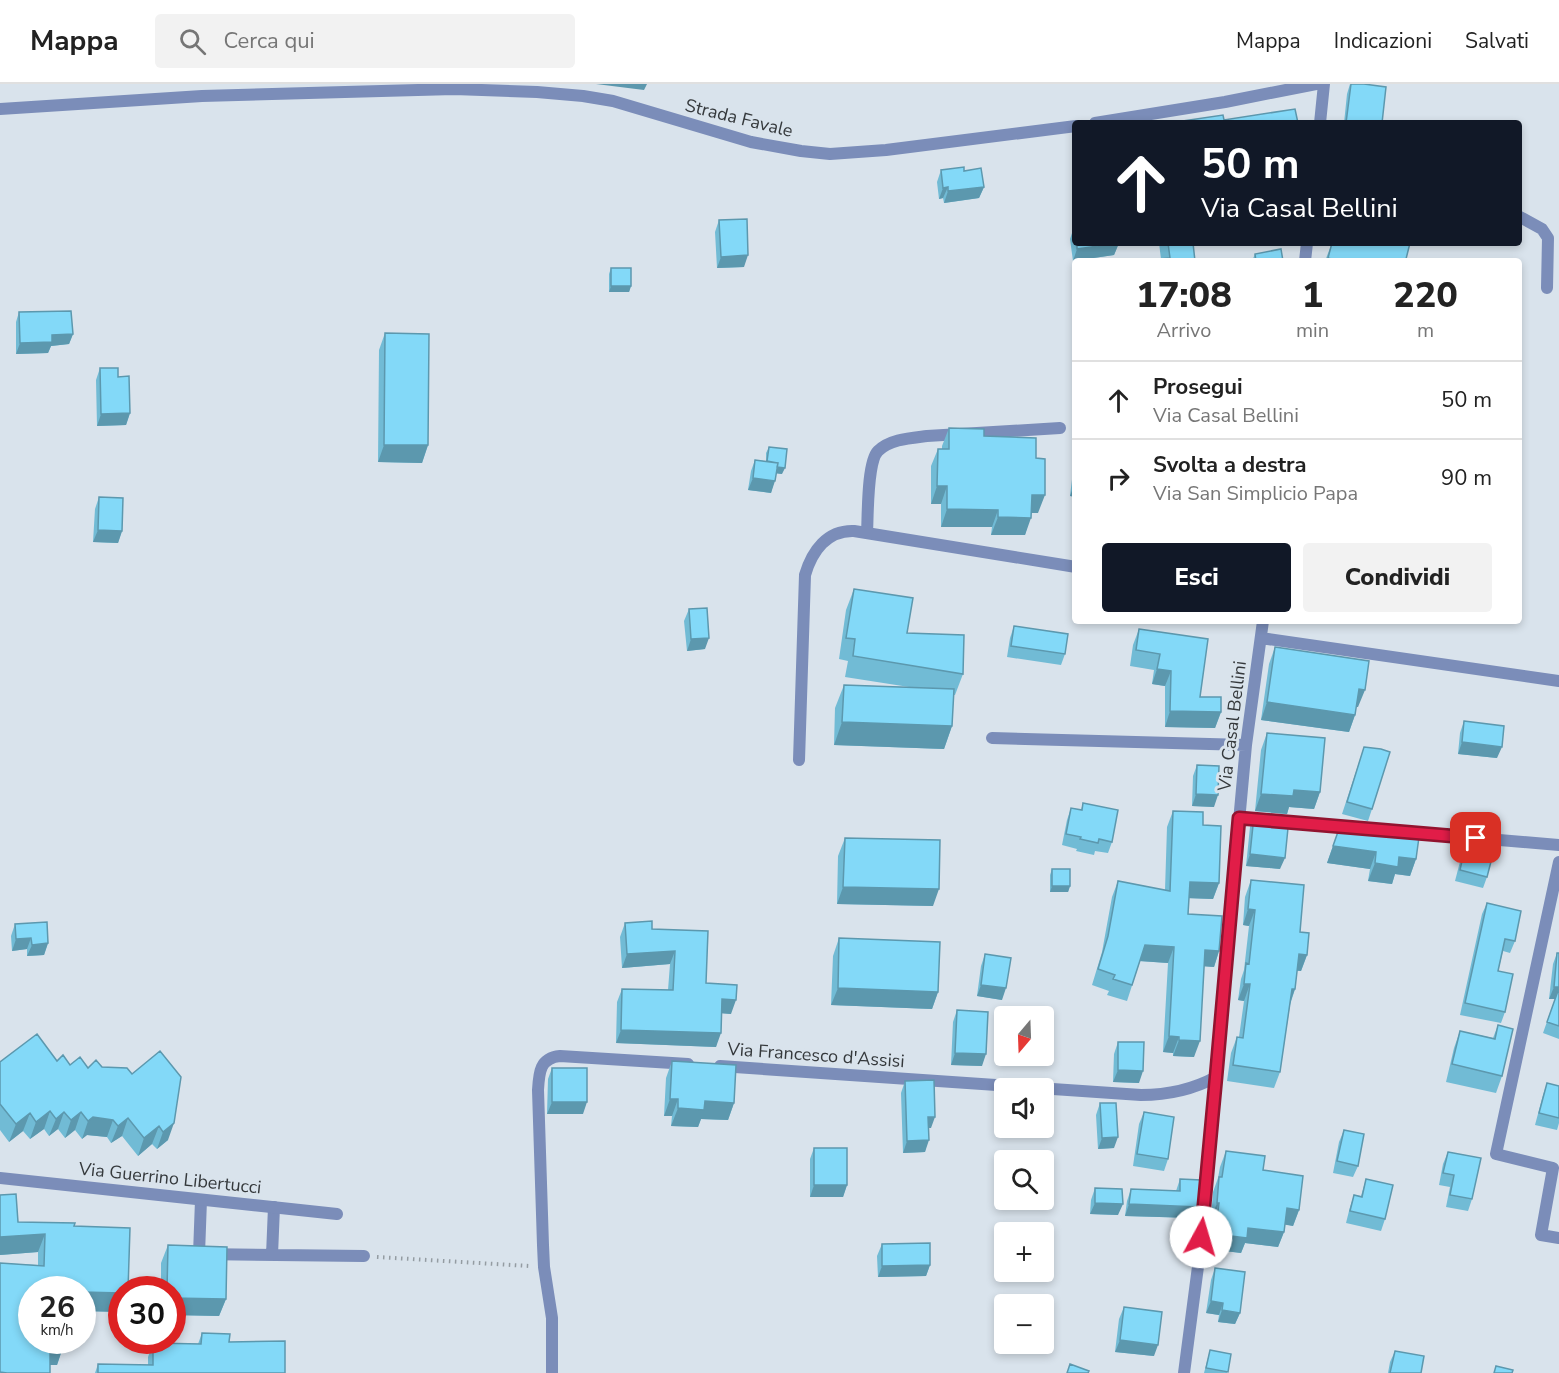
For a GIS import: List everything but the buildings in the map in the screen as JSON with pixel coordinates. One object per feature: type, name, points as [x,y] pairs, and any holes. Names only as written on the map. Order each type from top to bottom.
[{"type":"street","points":[[1114,120],[1205,106],[1316,84]]},
{"type":"street","points":[[1320,120],[1324,84]]},
{"type":"street","name":"Strada Favale","points":[[0,109],[202,96],[454,89],[537,92],[613,101],[751,142],[801,152],[831,154],[886,150],[1072,127]]},
{"type":"street","points":[[1522,219],[1542,229],[1548,238],[1547,288]]},
{"type":"street","points":[[867,534],[871,467],[875,454],[884,446],[906,439],[927,436],[1059,428]]},
{"type":"street","points":[[799,760],[804,585],[807,566],[818,547],[836,535],[848,531],[1072,566]]},
{"type":"street","name":"Via Casal Bellini","points":[[1184,1373],[1199,1259],[1246,745],[1263,624]]},
{"type":"street","points":[[1261,638],[1559,681]]},
{"type":"street","points":[[992,738],[1246,745]]},
{"type":"street","points":[[1239,818],[1559,845]]},
{"type":"street","points":[[1559,862],[1496,1154],[1553,1168],[1541,1234],[1559,1238]]},
{"type":"street","name":"Via Francesco d'Assisi","points":[[552,1373],[552,1318],[544,1267],[538,1090],[539,1073],[545,1062],[554,1057],[567,1056],[1141,1095],[1162,1095],[1216,1082]]},
{"type":"street","name":"Via Guerrino Libertucci","points":[[0,1178],[337,1214]]},
{"type":"street","points":[[201,1200],[199,1254],[364,1256]]},
{"type":"street","points":[[272,1254],[274,1207]]},
{"type":"path","points":[[364,1256],[544,1267]]},
{"type":"route","points":[[1201,1237],[1239,818],[1476,838]]}]
